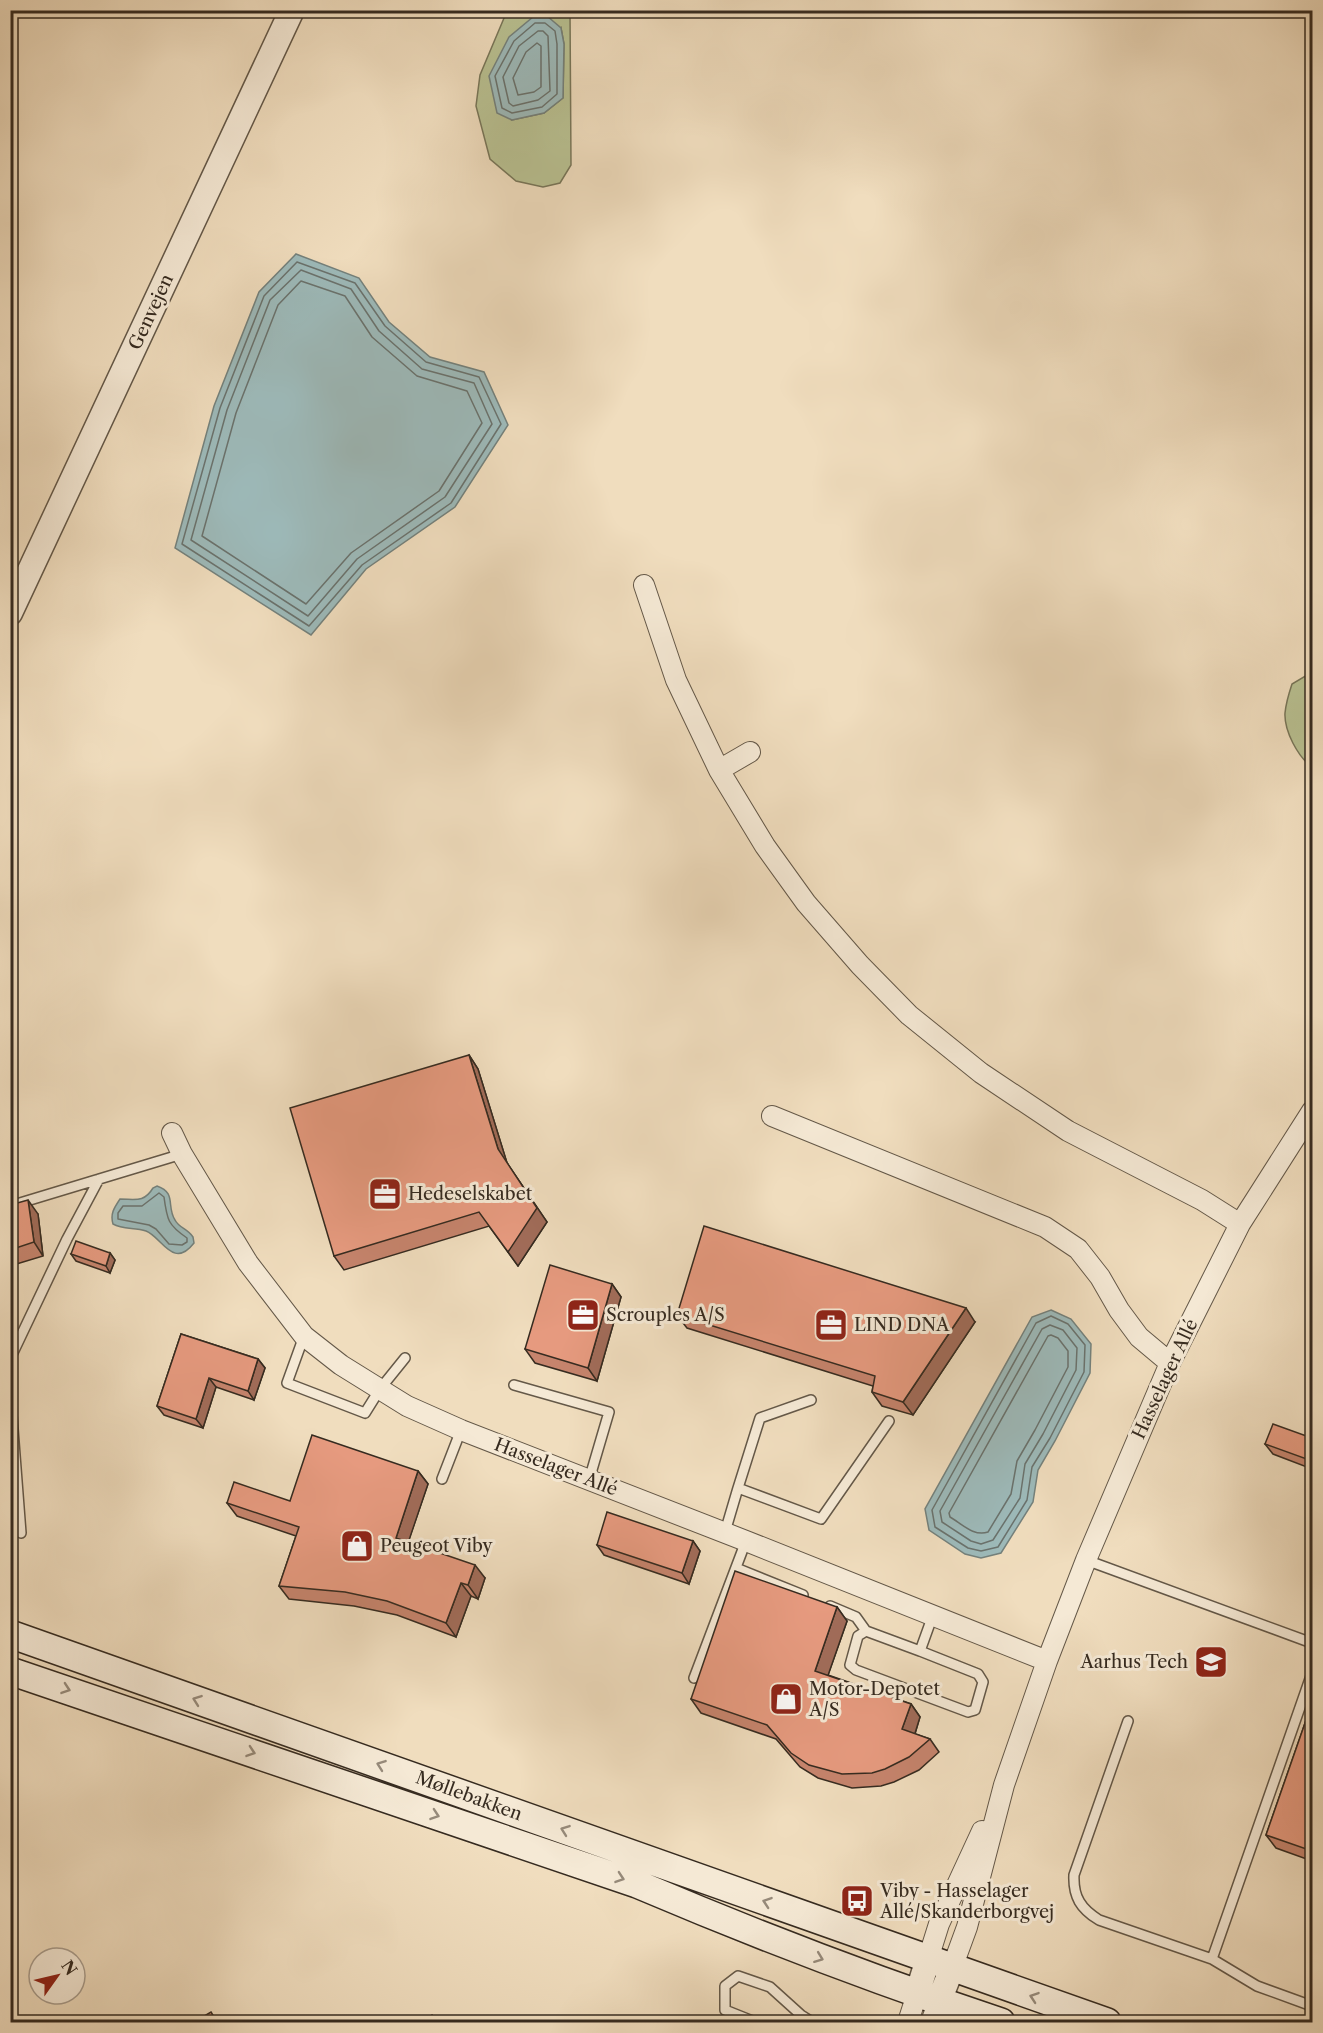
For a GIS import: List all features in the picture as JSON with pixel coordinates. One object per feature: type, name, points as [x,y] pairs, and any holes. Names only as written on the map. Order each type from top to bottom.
[{"type":"main road","name":"Møllebakken","points":[[10,1634],[1107,2022]]},
{"type":"main road","name":"Møllebakken","points":[[10,1671],[637,1884],[929,2006],[1000,2022]]},
{"type":"street","name":"Genvejen","points":[[10,613],[292,10]]},
{"type":"street","points":[[644,585],[676,680],[719,770],[765,846],[806,903],[860,965],[909,1015],[981,1073],[1068,1131],[1202,1200],[1240,1224]]},
{"type":"street","points":[[719,770],[750,752]]},
{"type":"street","name":"Hasselager Allé","points":[[940,1964],[967,1927],[1004,1785],[1047,1661],[1086,1560],[1170,1363],[1240,1224],[1312,1111]]},
{"type":"street","points":[[772,1116],[1045,1227],[1078,1249],[1100,1277],[1138,1337],[1170,1363]]},
{"type":"street","name":"Hasselager Allé","points":[[172,1133],[182,1154],[248,1263],[304,1336],[341,1365],[408,1406],[460,1430],[725,1532],[1047,1661]]},
{"type":"street","name":"Hasselager Allé","points":[[929,2006],[940,1964],[939,1924],[1004,1785]]},
{"type":"street","points":[[908,2022],[929,2006]]},
{"type":"lane","points":[[10,1206],[182,1154]]},
{"type":"lane","points":[[10,1359],[67,1239],[99,1179]]},
{"type":"lane","points":[[304,1336],[287,1383],[365,1413],[380,1389],[405,1358]]},
{"type":"lane","points":[[514,1385],[609,1412],[590,1480]]},
{"type":"lane","points":[[10,1390],[21,1533]]},
{"type":"lane","points":[[725,1532],[760,1419],[811,1400]]},
{"type":"lane","points":[[738,1488],[821,1519],[889,1421]]},
{"type":"lane","points":[[442,1479],[460,1430]]},
{"type":"lane","points":[[694,1677],[746,1541]]},
{"type":"lane","points":[[1086,1560],[1312,1643]]},
{"type":"lane","points":[[736,1568],[812,1599]]},
{"type":"lane","points":[[823,1603],[856,1617],[866,1630],[978,1674],[983,1682],[975,1710],[968,1712],[856,1671],[850,1665],[858,1636],[866,1630]]},
{"type":"lane","points":[[921,1651],[933,1615]]},
{"type":"lane","points":[[1212,1959],[1312,1672]]},
{"type":"lane","points":[[1128,1721],[1074,1875],[1073,1888],[1078,1902],[1099,1920],[1212,1959],[1257,1986],[1312,2006]]},
{"type":"lane","points":[[755,2022],[725,2010],[724,1986],[738,1976],[770,1987],[812,2022]]},
{"type":"lane","points":[[791,2022],[801,2015]]},
{"type":"green space","points":[[507,11],[570,11],[571,165],[560,183],[543,187],[516,181],[490,159],[476,106],[480,75]],"holes":[[[561,28],[564,44],[563,98],[544,113],[512,120]]]},
{"type":"green space","points":[[1312,672],[1312,767],[1293,743],[1287,728],[1285,713],[1292,684]]},
{"type":"water","points":[[547,16],[561,28],[564,44],[563,98],[544,113],[512,120],[497,113],[489,76],[509,37],[533,17]]},
{"type":"water","points":[[296,254],[359,278],[389,322],[430,357],[484,372],[508,425],[455,507],[366,569],[311,635],[175,548],[214,406],[259,292]]},
{"type":"water","points":[[157,1186],[167,1192],[172,1215],[177,1223],[193,1237],[194,1243],[180,1253],[174,1253],[146,1231],[113,1224],[113,1211],[120,1199],[143,1198]]},
{"type":"water","points":[[1051,1310],[1071,1319],[1091,1344],[1090,1373],[1038,1470],[1033,1502],[1001,1553],[981,1558],[965,1554],[929,1530],[925,1509],[1032,1317]]},
{"type":"building","points":[[469,1055],[498,1149],[537,1208],[508,1252],[479,1212],[334,1256],[290,1108]]},
{"type":"building","points":[[28,1200],[34,1242],[10,1250],[10,1205]]},
{"type":"building","name":"LIND DNA","points":[[704,1226],[966,1308],[903,1402],[872,1392],[875,1376],[677,1315]]},
{"type":"building","points":[[76,1241],[110,1253],[106,1266],[71,1254]]},
{"type":"building","name":"Scrouples A/S","points":[[550,1265],[612,1284],[588,1368],[525,1349]]},
{"type":"building","points":[[181,1334],[258,1359],[248,1391],[209,1378],[196,1419],[157,1406]]},
{"type":"building","points":[[1273,1424],[1312,1438],[1312,1461],[1265,1444]]},
{"type":"building","name":"Peugeot Viby","points":[[312,1435],[418,1471],[396,1538],[475,1565],[468,1585],[461,1583],[446,1623],[387,1601],[345,1592],[279,1586],[299,1527],[227,1503],[234,1482],[290,1501]]},
{"type":"building","points":[[607,1512],[693,1541],[682,1573],[597,1545]]},
{"type":"building","name":"Motor-Depotet A/S","points":[[735,1571],[837,1607],[815,1671],[911,1704],[902,1729],[930,1739],[909,1757],[885,1769],[872,1773],[842,1774],[809,1765],[791,1753],[767,1725],[691,1699]]},
{"type":"building","points":[[1312,1703],[1312,1851],[1266,1835]]},
{"type":"building","points":[[211,2012],[217,2022],[194,2022]]},
{"type":"building","points":[[432,2015],[437,2022],[421,2022]]},
{"type":"place","name":"Hedeselskabet","points":[[385,1194]]},
{"type":"place","name":"Scrouples A/S","points":[[583,1315]]},
{"type":"place","name":"LIND DNA","points":[[831,1325]]},
{"type":"place","name":"Peugeot Viby","points":[[357,1546]]},
{"type":"place","name":"Aarhus Tech","points":[[1211,1662]]},
{"type":"place","name":"Motor-Depotet A/S","points":[[786,1699]]},
{"type":"place","name":"Viby - Hasselager Allé/Skanderborgvej","points":[[857,1901]]}]
